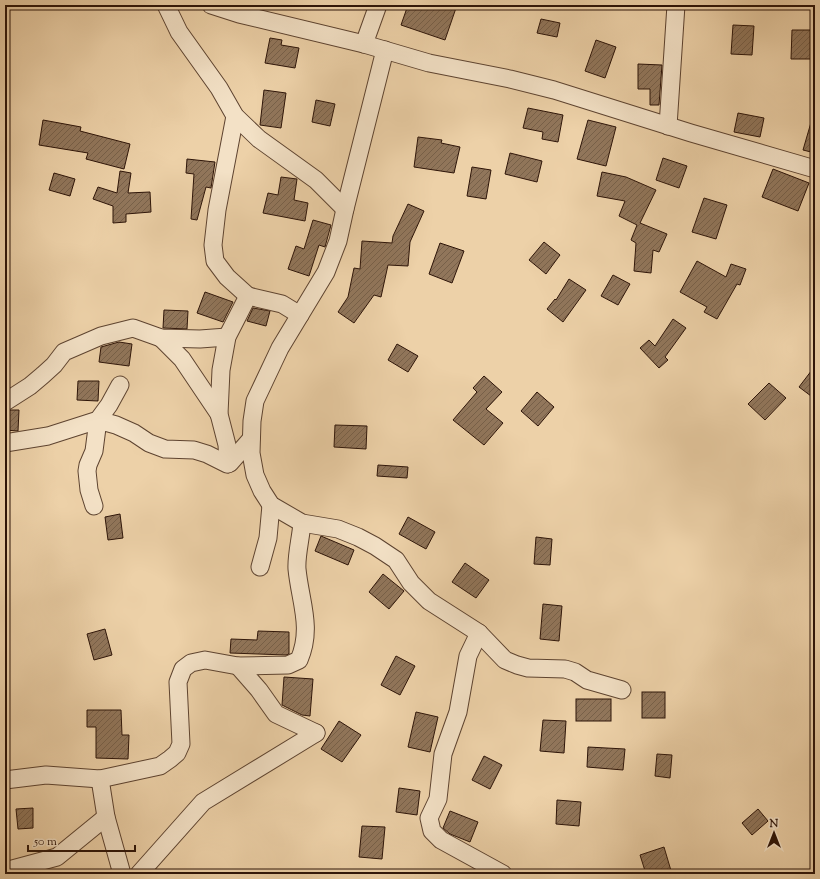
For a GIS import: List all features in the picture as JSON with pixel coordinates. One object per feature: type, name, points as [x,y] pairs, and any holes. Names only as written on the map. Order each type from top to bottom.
[{"type":"street","points":[[166,5],[179,32],[206,69],[235,116],[259,139],[316,180],[345,209]]},
{"type":"street","points":[[211,5],[241,9],[429,63],[510,79],[554,90],[668,126],[815,169]]},
{"type":"street","points":[[364,44],[378,5]]},
{"type":"street","points":[[668,126],[676,5]]},
{"type":"street","points":[[385,50],[338,241],[326,272],[280,348],[256,401],[252,421],[251,453],[256,475],[262,491],[271,506],[302,523],[338,529],[375,546],[396,560],[411,584],[429,601],[479,633],[505,660],[528,668],[565,669],[575,672],[587,680],[622,690]]},
{"type":"street","points":[[235,116],[217,210],[213,245],[215,261],[227,277],[248,296],[282,304],[300,315]]},
{"type":"street","points":[[228,464],[226,441],[219,414],[221,370],[227,337],[248,296]]},
{"type":"street","points":[[5,402],[30,386],[43,375],[54,365],[64,352],[101,336],[133,328],[161,338],[200,340],[227,337]]},
{"type":"street","points":[[161,338],[182,359],[219,414]]},
{"type":"street","points":[[94,506],[89,490],[87,471],[88,465],[94,451],[98,420],[109,405],[120,385]]},
{"type":"street","points":[[5,443],[48,436],[98,420],[116,425],[134,433],[149,443],[165,449],[194,450],[208,454],[223,463],[230,464],[252,439]]},
{"type":"street","points":[[260,567],[268,538],[271,506]]},
{"type":"street","points":[[5,780],[46,775],[100,779],[160,766],[177,752],[181,744],[178,682],[183,669],[191,663],[205,660],[238,666],[288,665],[299,660],[305,648],[306,632],[305,612],[297,568],[302,523]]},
{"type":"street","points":[[479,633],[468,656],[458,712],[443,754],[438,799],[429,818],[432,831],[441,840],[502,874]]},
{"type":"street","points":[[139,874],[202,802],[316,733],[276,714],[260,690],[238,666]]},
{"type":"street","points":[[100,779],[106,817],[122,874]]},
{"type":"street","points":[[5,871],[57,857],[106,817]]},
{"type":"building","points":[[408,5],[457,5],[445,40],[401,25]]},
{"type":"building","points":[[541,19],[560,23],[557,37],[537,33]]},
{"type":"building","points":[[733,25],[754,26],[752,55],[731,54]]},
{"type":"building","points":[[792,30],[813,30],[812,59],[791,59]]},
{"type":"building","points":[[270,38],[282,40],[281,45],[299,48],[295,68],[265,63]]},
{"type":"building","points":[[596,40],[616,47],[605,78],[585,71]]},
{"type":"building","points":[[638,64],[662,65],[659,105],[650,105],[650,89],[638,89]]},
{"type":"building","points":[[264,90],[286,93],[281,128],[260,125]]},
{"type":"building","points":[[316,100],[335,104],[330,126],[312,122]]},
{"type":"building","points":[[528,108],[563,115],[558,142],[542,139],[543,132],[523,128]]},
{"type":"building","points":[[738,113],[764,118],[760,137],[734,132]]},
{"type":"building","points":[[812,119],[815,119],[815,153],[803,150]]},
{"type":"building","points":[[43,120],[81,127],[80,131],[130,144],[124,169],[86,159],[88,153],[39,145]]},
{"type":"building","points":[[588,120],[616,127],[606,166],[577,159]]},
{"type":"building","points":[[418,137],[442,140],[441,143],[460,147],[454,173],[414,167]]},
{"type":"building","points":[[510,153],[542,161],[537,182],[505,174]]},
{"type":"building","points":[[663,158],[687,166],[679,188],[656,180]]},
{"type":"building","points":[[187,159],[215,162],[211,188],[206,187],[197,220],[191,219],[194,174],[186,173]]},
{"type":"building","points":[[472,167],[491,170],[486,199],[467,196]]},
{"type":"building","points":[[773,169],[809,183],[798,211],[762,197]]},
{"type":"building","points":[[120,171],[131,173],[128,193],[150,192],[151,212],[126,214],[126,222],[113,223],[113,206],[93,199],[98,187],[117,193]]},
{"type":"building","points":[[602,172],[626,177],[656,190],[640,223],[667,234],[659,252],[653,250],[651,273],[634,271],[636,243],[631,240],[637,225],[619,216],[625,201],[597,196]]},
{"type":"building","points":[[54,173],[75,179],[70,196],[49,190]]},
{"type":"building","points":[[281,177],[297,179],[294,200],[308,203],[305,221],[263,213],[268,193],[278,195]]},
{"type":"building","points":[[704,198],[727,205],[716,239],[692,232]]},
{"type":"building","points":[[408,204],[424,211],[410,242],[408,266],[388,265],[381,297],[374,295],[354,323],[338,312],[348,297],[354,268],[360,269],[362,241],[392,243],[393,236]]},
{"type":"building","points":[[313,220],[331,225],[325,247],[319,245],[309,276],[288,269],[296,246],[304,249]]},
{"type":"building","points":[[544,242],[560,255],[546,274],[529,260]]},
{"type":"building","points":[[440,243],[464,251],[452,283],[429,274]]},
{"type":"building","points":[[697,261],[726,277],[731,264],[746,269],[740,285],[737,284],[717,319],[704,312],[707,307],[680,292]]},
{"type":"building","points":[[613,275],[630,284],[618,305],[601,296]]},
{"type":"building","points":[[569,279],[586,290],[563,322],[547,309],[555,299],[556,300]]},
{"type":"building","points":[[205,292],[233,302],[223,322],[197,313]]},
{"type":"building","points":[[253,308],[270,311],[266,326],[247,321]]},
{"type":"building","points":[[164,310],[188,311],[187,329],[163,328]]},
{"type":"building","points":[[673,319],[686,328],[665,357],[668,360],[659,368],[640,348],[649,340],[655,346]]},
{"type":"building","points":[[119,342],[132,344],[129,366],[99,362],[101,347]]},
{"type":"building","points":[[397,344],[418,356],[408,372],[388,360]]},
{"type":"building","points":[[815,366],[815,399],[799,387]]},
{"type":"building","points":[[484,376],[502,392],[486,409],[503,423],[484,445],[453,420],[477,392],[473,388]]},
{"type":"building","points":[[78,381],[99,381],[98,401],[77,400]]},
{"type":"building","points":[[769,383],[786,398],[765,420],[748,404]]},
{"type":"building","points":[[537,392],[554,407],[538,426],[521,411]]},
{"type":"building","points":[[19,410],[18,431],[5,430],[5,412]]},
{"type":"building","points":[[335,425],[367,426],[366,449],[334,447]]},
{"type":"building","points":[[378,465],[408,467],[407,478],[377,476]]},
{"type":"building","points":[[120,514],[123,538],[108,540],[105,517]]},
{"type":"building","points":[[408,517],[435,532],[426,549],[399,534]]},
{"type":"building","points":[[321,536],[354,550],[348,565],[315,551]]},
{"type":"building","points":[[536,537],[552,539],[550,565],[534,564]]},
{"type":"building","points":[[465,563],[489,580],[476,598],[452,582]]},
{"type":"building","points":[[383,574],[404,591],[389,609],[369,592]]},
{"type":"building","points":[[543,604],[562,606],[559,641],[540,639]]},
{"type":"building","points":[[105,629],[112,655],[94,660],[87,634]]},
{"type":"building","points":[[258,631],[289,632],[289,654],[230,653],[231,639],[257,640]]},
{"type":"building","points":[[396,656],[415,666],[400,695],[381,685]]},
{"type":"building","points":[[284,677],[313,679],[310,716],[302,715],[282,705]]},
{"type":"building","points":[[642,692],[665,692],[665,718],[642,718]]},
{"type":"building","points":[[576,699],[611,699],[611,721],[576,721]]},
{"type":"building","points":[[87,710],[121,710],[122,735],[129,735],[128,759],[96,758],[96,727],[87,727]]},
{"type":"building","points":[[416,712],[438,717],[430,752],[408,747]]},
{"type":"building","points":[[543,720],[566,721],[564,753],[540,751]]},
{"type":"building","points":[[339,721],[361,735],[342,762],[321,749]]},
{"type":"building","points":[[588,747],[625,749],[623,770],[587,767]]},
{"type":"building","points":[[657,754],[672,755],[670,778],[655,776]]},
{"type":"building","points":[[484,756],[502,765],[490,789],[472,780]]},
{"type":"building","points":[[399,788],[420,791],[417,815],[396,812]]},
{"type":"building","points":[[557,800],[581,802],[579,826],[556,824]]},
{"type":"building","points":[[33,808],[33,828],[18,829],[16,809]]},
{"type":"building","points":[[758,809],[768,821],[752,835],[742,823]]},
{"type":"building","points":[[450,811],[478,822],[470,842],[450,834],[443,828]]},
{"type":"building","points":[[362,826],[385,827],[382,859],[359,857]]},
{"type":"building","points":[[664,847],[672,874],[646,874],[640,855]]}]
